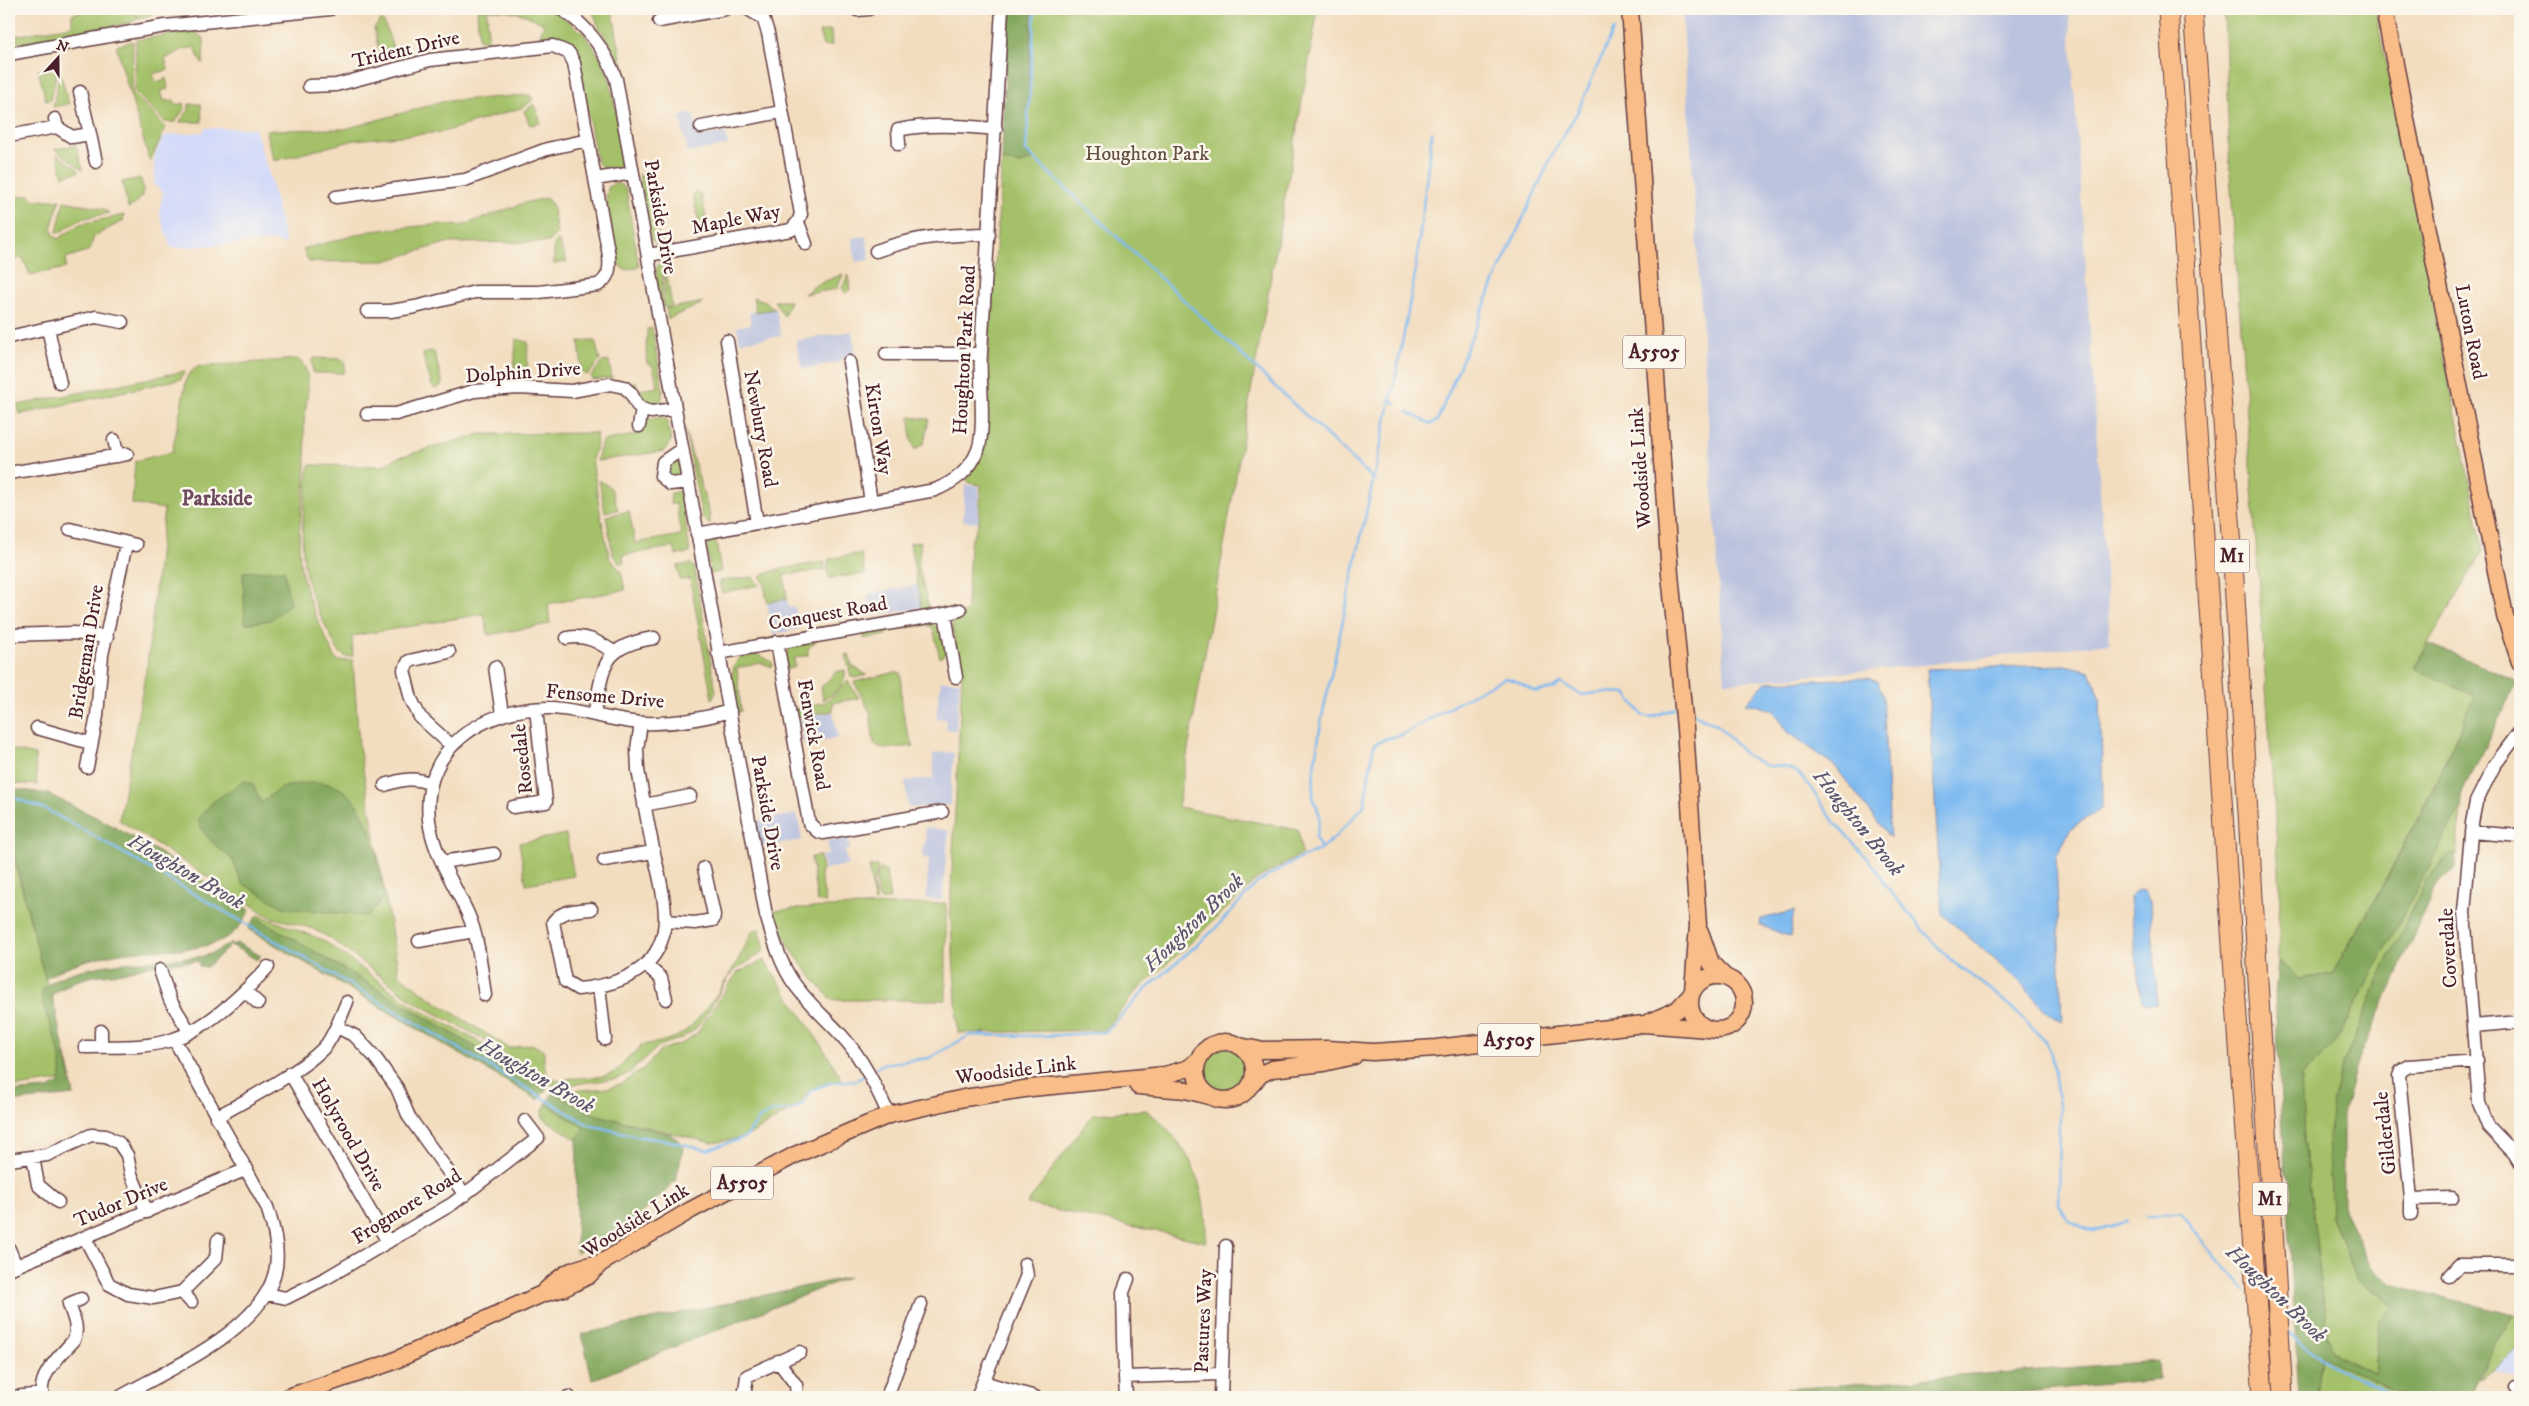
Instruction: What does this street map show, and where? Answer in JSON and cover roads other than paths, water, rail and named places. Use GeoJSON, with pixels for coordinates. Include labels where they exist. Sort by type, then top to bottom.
{"type":"FeatureCollection","features":[{"type":"Feature","properties":{"kind":"highway"},"geometry":{"type":"LineString","coordinates":[[2158,9],[2178,165]]}},
{"type":"Feature","properties":{"kind":"highway","name":"M1"},"geometry":{"type":"LineString","coordinates":[[2168,9],[2262,1389]]}},
{"type":"Feature","properties":{"kind":"highway","name":"M1"},"geometry":{"type":"LineString","coordinates":[[2193,9],[2232,547],[2282,1389]]}},
{"type":"Feature","properties":{"kind":"highway"},"geometry":{"type":"LineString","coordinates":[[2206,9],[2231,431],[2232,547]]}},
{"type":"Feature","properties":{"kind":"main road","name":"Woodside Link"},"geometry":{"type":"LineString","coordinates":[[1630,9],[1670,574],[1685,728],[1698,925],[1692,993],[1677,1010],[1644,1024]]}},
{"type":"Feature","properties":{"kind":"main road","name":"Luton Road"},"geometry":{"type":"LineString","coordinates":[[2384,9],[2505,616],[2520,662]]}},
{"type":"Feature","properties":{"kind":"main road","name":"Woodside Link"},"geometry":{"type":"LineString","coordinates":[[1698,925],[1709,958],[1715,968],[1725,977]]}},
{"type":"Feature","properties":{"kind":"main road","name":"A5505"},"geometry":{"type":"LineString","coordinates":[[1710,977],[1725,977],[1733,980],[1741,989],[1745,1005],[1743,1013],[1733,1026],[1725,1030],[1708,1029],[1702,1026],[1693,1016],[1690,1002],[1692,993],[1698,984],[1710,977]]}},
{"type":"Feature","properties":{"kind":"main road","name":"Woodside Link"},"geometry":{"type":"LineString","coordinates":[[288,1397],[389,1363],[542,1294],[557,1278],[575,1268],[601,1263],[691,1210],[795,1155],[889,1115],[922,1106],[996,1093],[1176,1073],[1189,1068],[1209,1047],[1216,1043],[1225,1042],[1259,1050],[1328,1049],[1373,1052],[1436,1048],[1644,1024],[1708,1029]]}},
{"type":"Feature","properties":{"kind":"main road"},"geometry":{"type":"LineString","coordinates":[[1239,1046],[1250,1057],[1253,1064],[1254,1072],[1249,1087]]}},
{"type":"Feature","properties":{"kind":"main road","name":"Woodside Link"},"geometry":{"type":"LineString","coordinates":[[1097,1082],[1186,1090],[1214,1098],[1230,1100],[1244,1093],[1261,1074],[1272,1069],[1323,1063],[1373,1052]]}},
{"type":"Feature","properties":{"kind":"main road"},"geometry":{"type":"LineString","coordinates":[[1199,1059],[1196,1077],[1200,1086],[1214,1098]]}},
{"type":"Feature","properties":{"kind":"street"},"geometry":{"type":"LineString","coordinates":[[9,51],[165,26],[273,12],[330,9]]}},
{"type":"Feature","properties":{"kind":"street","name":"Parkside Drive"},"geometry":{"type":"LineString","coordinates":[[561,9],[575,17],[599,43],[613,70],[766,915],[781,960],[800,993],[843,1037],[861,1061],[889,1115]]}},
{"type":"Feature","properties":{"kind":"street"},"geometry":{"type":"LineString","coordinates":[[659,21],[726,9]]}},
{"type":"Feature","properties":{"kind":"street","name":"Maple Way"},"geometry":{"type":"LineString","coordinates":[[648,255],[791,230],[798,222],[801,214],[766,25],[759,15],[748,9]]}},
{"type":"Feature","properties":{"kind":"street","name":"Houghton Park Road"},"geometry":{"type":"LineString","coordinates":[[697,534],[935,490],[951,483],[968,468],[978,449],[981,413],[981,354],[1002,9]]}},
{"type":"Feature","properties":{"kind":"street","name":"Trident Drive"},"geometry":{"type":"LineString","coordinates":[[309,86],[336,85],[430,60],[553,46],[569,53],[574,63],[610,267],[608,276],[598,285],[539,292],[475,292],[415,307],[367,312]]}},
{"type":"Feature","properties":{"kind":"street"},"geometry":{"type":"LineString","coordinates":[[80,92],[96,162]]}},
{"type":"Feature","properties":{"kind":"street"},"geometry":{"type":"LineString","coordinates":[[702,127],[781,112]]}},
{"type":"Feature","properties":{"kind":"street"},"geometry":{"type":"LineString","coordinates":[[9,136],[56,123],[72,136],[90,134]]}},
{"type":"Feature","properties":{"kind":"street"},"geometry":{"type":"LineString","coordinates":[[899,144],[898,130],[916,126],[942,124],[996,129]]}},
{"type":"Feature","properties":{"kind":"street"},"geometry":{"type":"LineString","coordinates":[[336,197],[465,180],[547,149],[588,140]]}},
{"type":"Feature","properties":{"kind":"street"},"geometry":{"type":"LineString","coordinates":[[595,179],[633,173]]}},
{"type":"Feature","properties":{"kind":"street","name":"Maple Way"},"geometry":{"type":"LineString","coordinates":[[798,222],[806,244]]}},
{"type":"Feature","properties":{"kind":"street"},"geometry":{"type":"LineString","coordinates":[[876,251],[906,240],[938,235],[989,234]]}},
{"type":"Feature","properties":{"kind":"street"},"geometry":{"type":"LineString","coordinates":[[9,337],[96,317],[122,322]]}},
{"type":"Feature","properties":{"kind":"street"},"geometry":{"type":"LineString","coordinates":[[48,328],[60,384]]}},
{"type":"Feature","properties":{"kind":"street","name":"Newbury Road"},"geometry":{"type":"LineString","coordinates":[[726,341],[757,522]]}},
{"type":"Feature","properties":{"kind":"street","name":"Kirton Way"},"geometry":{"type":"LineString","coordinates":[[886,354],[981,354]]}},
{"type":"Feature","properties":{"kind":"street","name":"Kirton Way"},"geometry":{"type":"LineString","coordinates":[[849,362],[871,502]]}},
{"type":"Feature","properties":{"kind":"street","name":"Dolphin Drive"},"geometry":{"type":"LineString","coordinates":[[368,414],[396,414],[474,391],[519,388],[572,391],[610,384],[624,387],[631,393],[637,405],[642,409]]}},
{"type":"Feature","properties":{"kind":"street"},"geometry":{"type":"LineString","coordinates":[[639,426],[642,409],[651,412],[675,409]]}},
{"type":"Feature","properties":{"kind":"street"},"geometry":{"type":"LineString","coordinates":[[9,473],[122,455],[114,440]]}},
{"type":"Feature","properties":{"kind":"street"},"geometry":{"type":"LineString","coordinates":[[683,452],[676,453],[663,462],[662,476],[670,484],[688,482]]}},
{"type":"Feature","properties":{"kind":"street","name":"Bridgeman Drive"},"geometry":{"type":"LineString","coordinates":[[70,529],[131,544],[107,637],[99,678],[97,716],[90,743],[87,767]]}},
{"type":"Feature","properties":{"kind":"street","name":"Conquest Road"},"geometry":{"type":"LineString","coordinates":[[718,653],[960,610]]}},
{"type":"Feature","properties":{"kind":"street"},"geometry":{"type":"LineString","coordinates":[[945,614],[956,677]]}},
{"type":"Feature","properties":{"kind":"street"},"geometry":{"type":"LineString","coordinates":[[9,635],[74,633],[107,637]]}},
{"type":"Feature","properties":{"kind":"street"},"geometry":{"type":"LineString","coordinates":[[566,638],[579,635],[590,638],[614,652]]}},
{"type":"Feature","properties":{"kind":"street"},"geometry":{"type":"LineString","coordinates":[[594,715],[602,676],[610,656],[631,642],[654,638]]}},
{"type":"Feature","properties":{"kind":"street","name":"Fenwick Road"},"geometry":{"type":"LineString","coordinates":[[777,642],[809,823],[815,837],[942,812]]}},
{"type":"Feature","properties":{"kind":"street"},"geometry":{"type":"LineString","coordinates":[[449,652],[409,661],[404,670],[411,699],[420,716],[452,746]]}},
{"type":"Feature","properties":{"kind":"street"},"geometry":{"type":"LineString","coordinates":[[494,668],[502,714]]}},
{"type":"Feature","properties":{"kind":"street","name":"Fensome Drive"},"geometry":{"type":"LineString","coordinates":[[485,995],[474,931],[442,862],[430,821],[428,802],[431,784],[439,763],[452,746],[481,723],[502,714],[536,709],[556,709],[641,723],[668,723],[730,711]]}},
{"type":"Feature","properties":{"kind":"street","name":"Rosedale"},"geometry":{"type":"LineString","coordinates":[[513,807],[546,802],[536,709]]}},
{"type":"Feature","properties":{"kind":"street"},"geometry":{"type":"LineString","coordinates":[[591,909],[563,914],[555,919],[552,926],[568,985],[578,989],[599,986],[630,976],[646,965],[658,946],[665,921],[644,805],[637,749],[641,723]]}},
{"type":"Feature","properties":{"kind":"street"},"geometry":{"type":"LineString","coordinates":[[36,728],[90,743]]}},
{"type":"Feature","properties":{"kind":"street","name":"Coverdale"},"geometry":{"type":"LineString","coordinates":[[2520,731],[2494,766],[2476,802],[2471,832],[2464,912],[2479,1103],[2488,1126],[2514,1152],[2520,1163]]}},
{"type":"Feature","properties":{"kind":"street"},"geometry":{"type":"LineString","coordinates":[[385,785],[400,779],[418,779],[431,784]]}},
{"type":"Feature","properties":{"kind":"street"},"geometry":{"type":"LineString","coordinates":[[644,805],[690,796]]}},
{"type":"Feature","properties":{"kind":"street"},"geometry":{"type":"LineString","coordinates":[[2471,832],[2520,836]]}},
{"type":"Feature","properties":{"kind":"street"},"geometry":{"type":"LineString","coordinates":[[604,860],[654,852]]}},
{"type":"Feature","properties":{"kind":"street"},"geometry":{"type":"LineString","coordinates":[[442,862],[494,854]]}},
{"type":"Feature","properties":{"kind":"street"},"geometry":{"type":"LineString","coordinates":[[665,921],[694,923],[712,920],[714,915],[704,868]]}},
{"type":"Feature","properties":{"kind":"street"},"geometry":{"type":"LineString","coordinates":[[419,941],[474,931]]}},
{"type":"Feature","properties":{"kind":"street"},"geometry":{"type":"LineString","coordinates":[[646,965],[661,978],[666,999]]}},
{"type":"Feature","properties":{"kind":"street"},"geometry":{"type":"LineString","coordinates":[[85,1047],[151,1044],[174,1039],[189,1031],[246,992],[268,967]]}},
{"type":"Feature","properties":{"kind":"street"},"geometry":{"type":"LineString","coordinates":[[160,970],[170,1000],[189,1031]]}},
{"type":"Feature","properties":{"kind":"street"},"geometry":{"type":"LineString","coordinates":[[599,986],[605,1039]]}},
{"type":"Feature","properties":{"kind":"street"},"geometry":{"type":"LineString","coordinates":[[246,992],[258,1003]]}},
{"type":"Feature","properties":{"kind":"street"},"geometry":{"type":"LineString","coordinates":[[216,1117],[290,1073],[319,1053],[337,1027],[347,1002]]}},
{"type":"Feature","properties":{"kind":"street"},"geometry":{"type":"LineString","coordinates":[[2473,1026],[2520,1022]]}},
{"type":"Feature","properties":{"kind":"street"},"geometry":{"type":"LineString","coordinates":[[337,1027],[355,1036],[374,1056],[397,1088],[409,1118],[465,1195]]}},
{"type":"Feature","properties":{"kind":"street"},"geometry":{"type":"LineString","coordinates":[[101,1031],[101,1046]]}},
{"type":"Feature","properties":{"kind":"street"},"geometry":{"type":"LineString","coordinates":[[120,1397],[224,1336],[255,1312],[267,1294],[276,1267],[274,1230],[267,1207],[174,1039]]}},
{"type":"Feature","properties":{"kind":"street","name":"Gilderdale"},"geometry":{"type":"LineString","coordinates":[[2452,1198],[2412,1200],[2400,1081],[2401,1071],[2409,1066],[2477,1061]]}},
{"type":"Feature","properties":{"kind":"street","name":"Holyrood Drive"},"geometry":{"type":"LineString","coordinates":[[290,1073],[388,1242]]}},
{"type":"Feature","properties":{"kind":"street","name":"Frogmore Road"},"geometry":{"type":"LineString","coordinates":[[267,1294],[286,1298],[388,1242],[465,1195],[538,1138],[525,1121]]}},
{"type":"Feature","properties":{"kind":"street"},"geometry":{"type":"LineString","coordinates":[[9,1160],[47,1156],[79,1138],[91,1135],[106,1136],[119,1143],[127,1155],[131,1174],[147,1212]]}},
{"type":"Feature","properties":{"kind":"street"},"geometry":{"type":"LineString","coordinates":[[32,1157],[38,1185],[58,1202]]}},
{"type":"Feature","properties":{"kind":"street","name":"Tudor Drive"},"geometry":{"type":"LineString","coordinates":[[13,1268],[247,1170]]}},
{"type":"Feature","properties":{"kind":"street"},"geometry":{"type":"LineString","coordinates":[[2411,1214],[2412,1200]]}},
{"type":"Feature","properties":{"kind":"street"},"geometry":{"type":"LineString","coordinates":[[85,1238],[109,1284],[128,1294],[154,1298],[182,1292],[216,1258],[218,1240]]}},
{"type":"Feature","properties":{"kind":"street","name":"Pastures Way"},"geometry":{"type":"LineString","coordinates":[[1221,1397],[1220,1374],[1226,1246]]}},
{"type":"Feature","properties":{"kind":"street"},"geometry":{"type":"LineString","coordinates":[[9,1248],[13,1268]]}},
{"type":"Feature","properties":{"kind":"street"},"geometry":{"type":"LineString","coordinates":[[977,1397],[1027,1275],[1026,1264]]}},
{"type":"Feature","properties":{"kind":"street"},"geometry":{"type":"LineString","coordinates":[[2449,1276],[2459,1265],[2520,1265]]}},
{"type":"Feature","properties":{"kind":"street"},"geometry":{"type":"LineString","coordinates":[[1126,1397],[1123,1292],[1128,1279]]}},
{"type":"Feature","properties":{"kind":"street"},"geometry":{"type":"LineString","coordinates":[[182,1292],[191,1302]]}},
{"type":"Feature","properties":{"kind":"street"},"geometry":{"type":"LineString","coordinates":[[14,1397],[43,1395],[48,1371],[76,1335],[77,1328],[68,1304],[81,1298]]}},
{"type":"Feature","properties":{"kind":"street"},"geometry":{"type":"LineString","coordinates":[[887,1397],[921,1304]]}},
{"type":"Feature","properties":{"kind":"street"},"geometry":{"type":"LineString","coordinates":[[744,1397],[747,1376],[800,1352]]}},
{"type":"Feature","properties":{"kind":"street"},"geometry":{"type":"LineString","coordinates":[[778,1361],[796,1385],[797,1397]]}},
{"type":"Feature","properties":{"kind":"street"},"geometry":{"type":"LineString","coordinates":[[1125,1377],[1220,1374]]}},
{"type":"Feature","properties":{"kind":"street"},"geometry":{"type":"LineString","coordinates":[[984,1382],[1035,1397]]}},
{"type":"Feature","properties":{"kind":"water"},"geometry":{"type":"Polygon","coordinates":[[[2065,665],[2090,671],[2100,697],[2103,793],[2102,806],[2098,811],[2071,828],[2056,858],[2062,1022],[2046,1011],[2016,978],[1942,914],[1927,669],[2065,665]]]}},
{"type":"Feature","properties":{"kind":"water"},"geometry":{"type":"Polygon","coordinates":[[[1867,678],[1878,682],[1883,696],[1890,838],[1835,766],[1788,732],[1773,710],[1746,703],[1766,682],[1867,678]]]}},
{"type":"Feature","properties":{"kind":"water"},"geometry":{"type":"Polygon","coordinates":[[[2138,890],[2144,891],[2150,901],[2157,996],[2157,1003],[2151,1005],[2142,1002],[2140,993],[2130,898],[2138,890]]]}},
{"type":"Feature","properties":{"kind":"water"},"geometry":{"type":"Polygon","coordinates":[[[1794,911],[1790,937],[1760,925],[1761,919],[1794,911]]]}},
{"type":"Feature","properties":{"kind":"waterway"},"geometry":{"type":"LineString","coordinates":[[1035,9],[1026,151],[1372,478]]}},
{"type":"Feature","properties":{"kind":"waterway"},"geometry":{"type":"LineString","coordinates":[[1407,412],[1431,424],[1437,421],[1497,275],[1554,151],[1577,113],[1613,30]]}},
{"type":"Feature","properties":{"kind":"waterway"},"geometry":{"type":"LineString","coordinates":[[1321,849],[1316,838],[1320,816],[1313,797],[1314,767],[1322,717],[1397,370],[1415,274],[1432,132]]}},
{"type":"Feature","properties":{"kind":"waterway"},"geometry":{"type":"LineString","coordinates":[[1389,399],[1396,404]]}},
{"type":"Feature","properties":{"kind":"waterway","name":"Houghton Brook"},"geometry":{"type":"LineString","coordinates":[[871,1071],[883,1064],[929,1058],[970,1035],[1045,1036],[1106,1032],[1144,991],[1214,930],[1258,882],[1294,861],[1321,849],[1364,806],[1375,744],[1388,738],[1402,735],[1505,678],[1516,681],[1536,692],[1554,688],[1561,683],[1582,695],[1605,692],[1626,693],[1642,715],[1651,717],[1676,708]]}},
{"type":"Feature","properties":{"kind":"waterway","name":"Houghton Brook"},"geometry":{"type":"LineString","coordinates":[[1691,713],[1717,725],[1747,756],[1767,766],[1785,767],[1796,771],[1805,780],[1835,823],[1875,867],[1886,886],[1933,942],[1952,961],[2004,1000],[2045,1041],[2051,1053],[2060,1111],[2059,1205],[2069,1221],[2092,1231],[2127,1222]]}},
{"type":"Feature","properties":{"kind":"waterway","name":"Houghton Brook"},"geometry":{"type":"LineString","coordinates":[[9,796],[45,809],[80,828],[589,1125],[707,1150],[746,1137],[759,1119],[772,1112],[792,1110],[802,1105],[812,1090],[829,1083],[857,1080],[865,1075]]}},
{"type":"Feature","properties":{"kind":"waterway","name":"Houghton Brook"},"geometry":{"type":"LineString","coordinates":[[2146,1217],[2181,1212],[2219,1262],[2247,1291]]}},
{"type":"Feature","properties":{"kind":"waterway","name":"Houghton Brook"},"geometry":{"type":"LineString","coordinates":[[2286,1330],[2325,1360],[2397,1397]]}},
{"type":"Feature","properties":{"kind":"district","name":"Parkside"},"geometry":{"type":"Point","coordinates":[217,499]}},
{"type":"Feature","properties":{"kind":"park label","name":"Houghton Park"},"geometry":{"type":"Point","coordinates":[1147,154]}}]}
